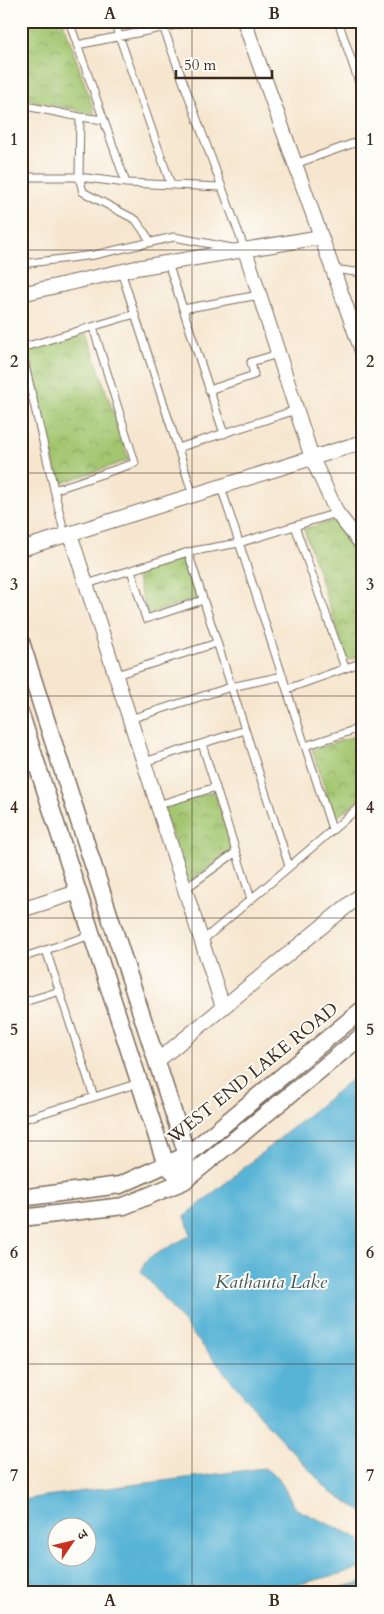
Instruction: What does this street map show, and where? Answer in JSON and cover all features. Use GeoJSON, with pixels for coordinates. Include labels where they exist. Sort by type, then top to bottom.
{"type":"FeatureCollection","features":[{"type":"Feature","properties":{"kind":"street"},"geometry":{"type":"LineString","coordinates":[[244,21],[363,354]]}},
{"type":"Feature","properties":{"kind":"street"},"geometry":{"type":"LineString","coordinates":[[21,294],[121,271],[322,237]]}},
{"type":"Feature","properties":{"kind":"street"},"geometry":{"type":"LineString","coordinates":[[244,250],[312,458],[337,513],[363,546]]}},
{"type":"Feature","properties":{"kind":"street"},"geometry":{"type":"LineString","coordinates":[[21,549],[363,442]]}},
{"type":"Feature","properties":{"kind":"street"},"geometry":{"type":"LineString","coordinates":[[68,535],[87,584],[224,1007]]}},
{"type":"Feature","properties":{"kind":"street"},"geometry":{"type":"LineString","coordinates":[[21,642],[187,1155],[184,1181]]}},
{"type":"Feature","properties":{"kind":"street"},"geometry":{"type":"LineString","coordinates":[[21,715],[166,1166],[184,1181]]}},
{"type":"Feature","properties":{"kind":"street"},"geometry":{"type":"LineString","coordinates":[[21,910],[78,892]]}},
{"type":"Feature","properties":{"kind":"street"},"geometry":{"type":"LineString","coordinates":[[156,1062],[363,893]]}},
{"type":"Feature","properties":{"kind":"street","name":"WEST END LAKE ROAD"},"geometry":{"type":"LineString","coordinates":[[21,1198],[120,1185],[187,1155],[363,1009]]}},
{"type":"Feature","properties":{"kind":"street"},"geometry":{"type":"LineString","coordinates":[[21,1218],[124,1206],[184,1181],[363,1035]]}},
{"type":"Feature","properties":{"kind":"lane"},"geometry":{"type":"LineString","coordinates":[[69,21],[126,183]]}},
{"type":"Feature","properties":{"kind":"lane"},"geometry":{"type":"LineString","coordinates":[[114,21],[171,185]]}},
{"type":"Feature","properties":{"kind":"lane"},"geometry":{"type":"LineString","coordinates":[[78,45],[162,24],[196,21]]}},
{"type":"Feature","properties":{"kind":"lane"},"geometry":{"type":"LineString","coordinates":[[338,21],[363,94]]}},
{"type":"Feature","properties":{"kind":"lane"},"geometry":{"type":"LineString","coordinates":[[162,24],[244,250]]}},
{"type":"Feature","properties":{"kind":"lane"},"geometry":{"type":"LineString","coordinates":[[21,105],[80,118],[104,120]]}},
{"type":"Feature","properties":{"kind":"lane"},"geometry":{"type":"LineString","coordinates":[[80,118],[79,176],[83,192],[136,220],[151,242]]}},
{"type":"Feature","properties":{"kind":"lane"},"geometry":{"type":"LineString","coordinates":[[295,164],[363,140]]}},
{"type":"Feature","properties":{"kind":"lane"},"geometry":{"type":"LineString","coordinates":[[21,177],[79,176],[126,183],[222,187]]}},
{"type":"Feature","properties":{"kind":"lane"},"geometry":{"type":"LineString","coordinates":[[21,264],[94,255],[174,236],[244,250]]}},
{"type":"Feature","properties":{"kind":"lane"},"geometry":{"type":"LineString","coordinates":[[168,263],[224,434]]}},
{"type":"Feature","properties":{"kind":"lane"},"geometry":{"type":"LineString","coordinates":[[333,269],[363,273]]}},
{"type":"Feature","properties":{"kind":"lane"},"geometry":{"type":"LineString","coordinates":[[121,271],[193,496]]}},
{"type":"Feature","properties":{"kind":"lane"},"geometry":{"type":"LineString","coordinates":[[183,309],[259,295]]}},
{"type":"Feature","properties":{"kind":"lane"},"geometry":{"type":"LineString","coordinates":[[68,535],[54,490],[21,348],[135,314]]}},
{"type":"Feature","properties":{"kind":"lane"},"geometry":{"type":"LineString","coordinates":[[54,490],[135,463],[92,327]]}},
{"type":"Feature","properties":{"kind":"lane"},"geometry":{"type":"LineString","coordinates":[[209,390],[254,375],[251,362],[278,354]]}},
{"type":"Feature","properties":{"kind":"lane"},"geometry":{"type":"LineString","coordinates":[[178,448],[296,410]]}},
{"type":"Feature","properties":{"kind":"lane"},"geometry":{"type":"LineString","coordinates":[[221,487],[332,828]]}},
{"type":"Feature","properties":{"kind":"lane"},"geometry":{"type":"LineString","coordinates":[[87,584],[188,552],[239,543],[337,513]]}},
{"type":"Feature","properties":{"kind":"lane"},"geometry":{"type":"LineString","coordinates":[[295,526],[345,668]]}},
{"type":"Feature","properties":{"kind":"lane"},"geometry":{"type":"LineString","coordinates":[[188,552],[289,866]]}},
{"type":"Feature","properties":{"kind":"lane"},"geometry":{"type":"LineString","coordinates":[[130,570],[146,619],[204,600]]}},
{"type":"Feature","properties":{"kind":"lane"},"geometry":{"type":"LineString","coordinates":[[116,675],[217,643]]}},
{"type":"Feature","properties":{"kind":"lane"},"geometry":{"type":"LineString","coordinates":[[287,689],[363,662]]}},
{"type":"Feature","properties":{"kind":"lane"},"geometry":{"type":"LineString","coordinates":[[130,719],[231,687],[283,676]]}},
{"type":"Feature","properties":{"kind":"lane"},"geometry":{"type":"LineString","coordinates":[[305,746],[363,727]]}},
{"type":"Feature","properties":{"kind":"lane"},"geometry":{"type":"LineString","coordinates":[[144,762],[245,730]]}},
{"type":"Feature","properties":{"kind":"lane"},"geometry":{"type":"LineString","coordinates":[[202,744],[251,899]]}},
{"type":"Feature","properties":{"kind":"lane"},"geometry":{"type":"LineString","coordinates":[[158,805],[216,787]]}},
{"type":"Feature","properties":{"kind":"lane"},"geometry":{"type":"LineString","coordinates":[[202,941],[332,828],[363,804]]}},
{"type":"Feature","properties":{"kind":"lane"},"geometry":{"type":"LineString","coordinates":[[185,889],[236,852]]}},
{"type":"Feature","properties":{"kind":"lane"},"geometry":{"type":"LineString","coordinates":[[21,958],[92,935]]}},
{"type":"Feature","properties":{"kind":"lane"},"geometry":{"type":"LineString","coordinates":[[46,950],[94,1097]]}},
{"type":"Feature","properties":{"kind":"lane"},"geometry":{"type":"LineString","coordinates":[[21,1004],[60,992]]}},
{"type":"Feature","properties":{"kind":"lane"},"geometry":{"type":"LineString","coordinates":[[21,1120],[139,1083]]}},
{"type":"Feature","properties":{"kind":"green space"},"geometry":{"type":"Polygon","coordinates":[[[21,21],[63,21],[95,114],[21,98],[21,21]]]}},
{"type":"Feature","properties":{"kind":"green space"},"geometry":{"type":"Polygon","coordinates":[[[87,334],[129,460],[59,484],[29,351],[87,334]]]}},
{"type":"Feature","properties":{"kind":"green space"},"geometry":{"type":"Polygon","coordinates":[[[335,520],[363,555],[363,655],[347,660],[304,529],[335,520]]]}},
{"type":"Feature","properties":{"kind":"green space"},"geometry":{"type":"Polygon","coordinates":[[[185,557],[197,599],[147,614],[135,572],[185,557]]]}},
{"type":"Feature","properties":{"kind":"green space"},"geometry":{"type":"Polygon","coordinates":[[[363,733],[363,796],[335,819],[312,750],[363,733]]]}},
{"type":"Feature","properties":{"kind":"green space"},"geometry":{"type":"Polygon","coordinates":[[[214,791],[233,849],[188,883],[163,808],[214,791]]]}},
{"type":"Feature","properties":{"kind":"water","name":"Kathauta Lake"},"geometry":{"type":"Polygon","coordinates":[[[363,1070],[363,1512],[330,1492],[267,1424],[141,1271],[147,1259],[191,1235],[185,1216],[363,1070]]]}},
{"type":"Feature","properties":{"kind":"water"},"geometry":{"type":"Polygon","coordinates":[[[264,1468],[278,1477],[296,1509],[358,1538],[363,1544],[363,1568],[264,1593],[21,1593],[21,1501],[38,1497],[264,1468]]]}},
{"type":"Feature","properties":{"kind":"water"},"geometry":{"type":"Polygon","coordinates":[[[363,1582],[363,1593],[317,1593],[363,1582]]]}}]}
